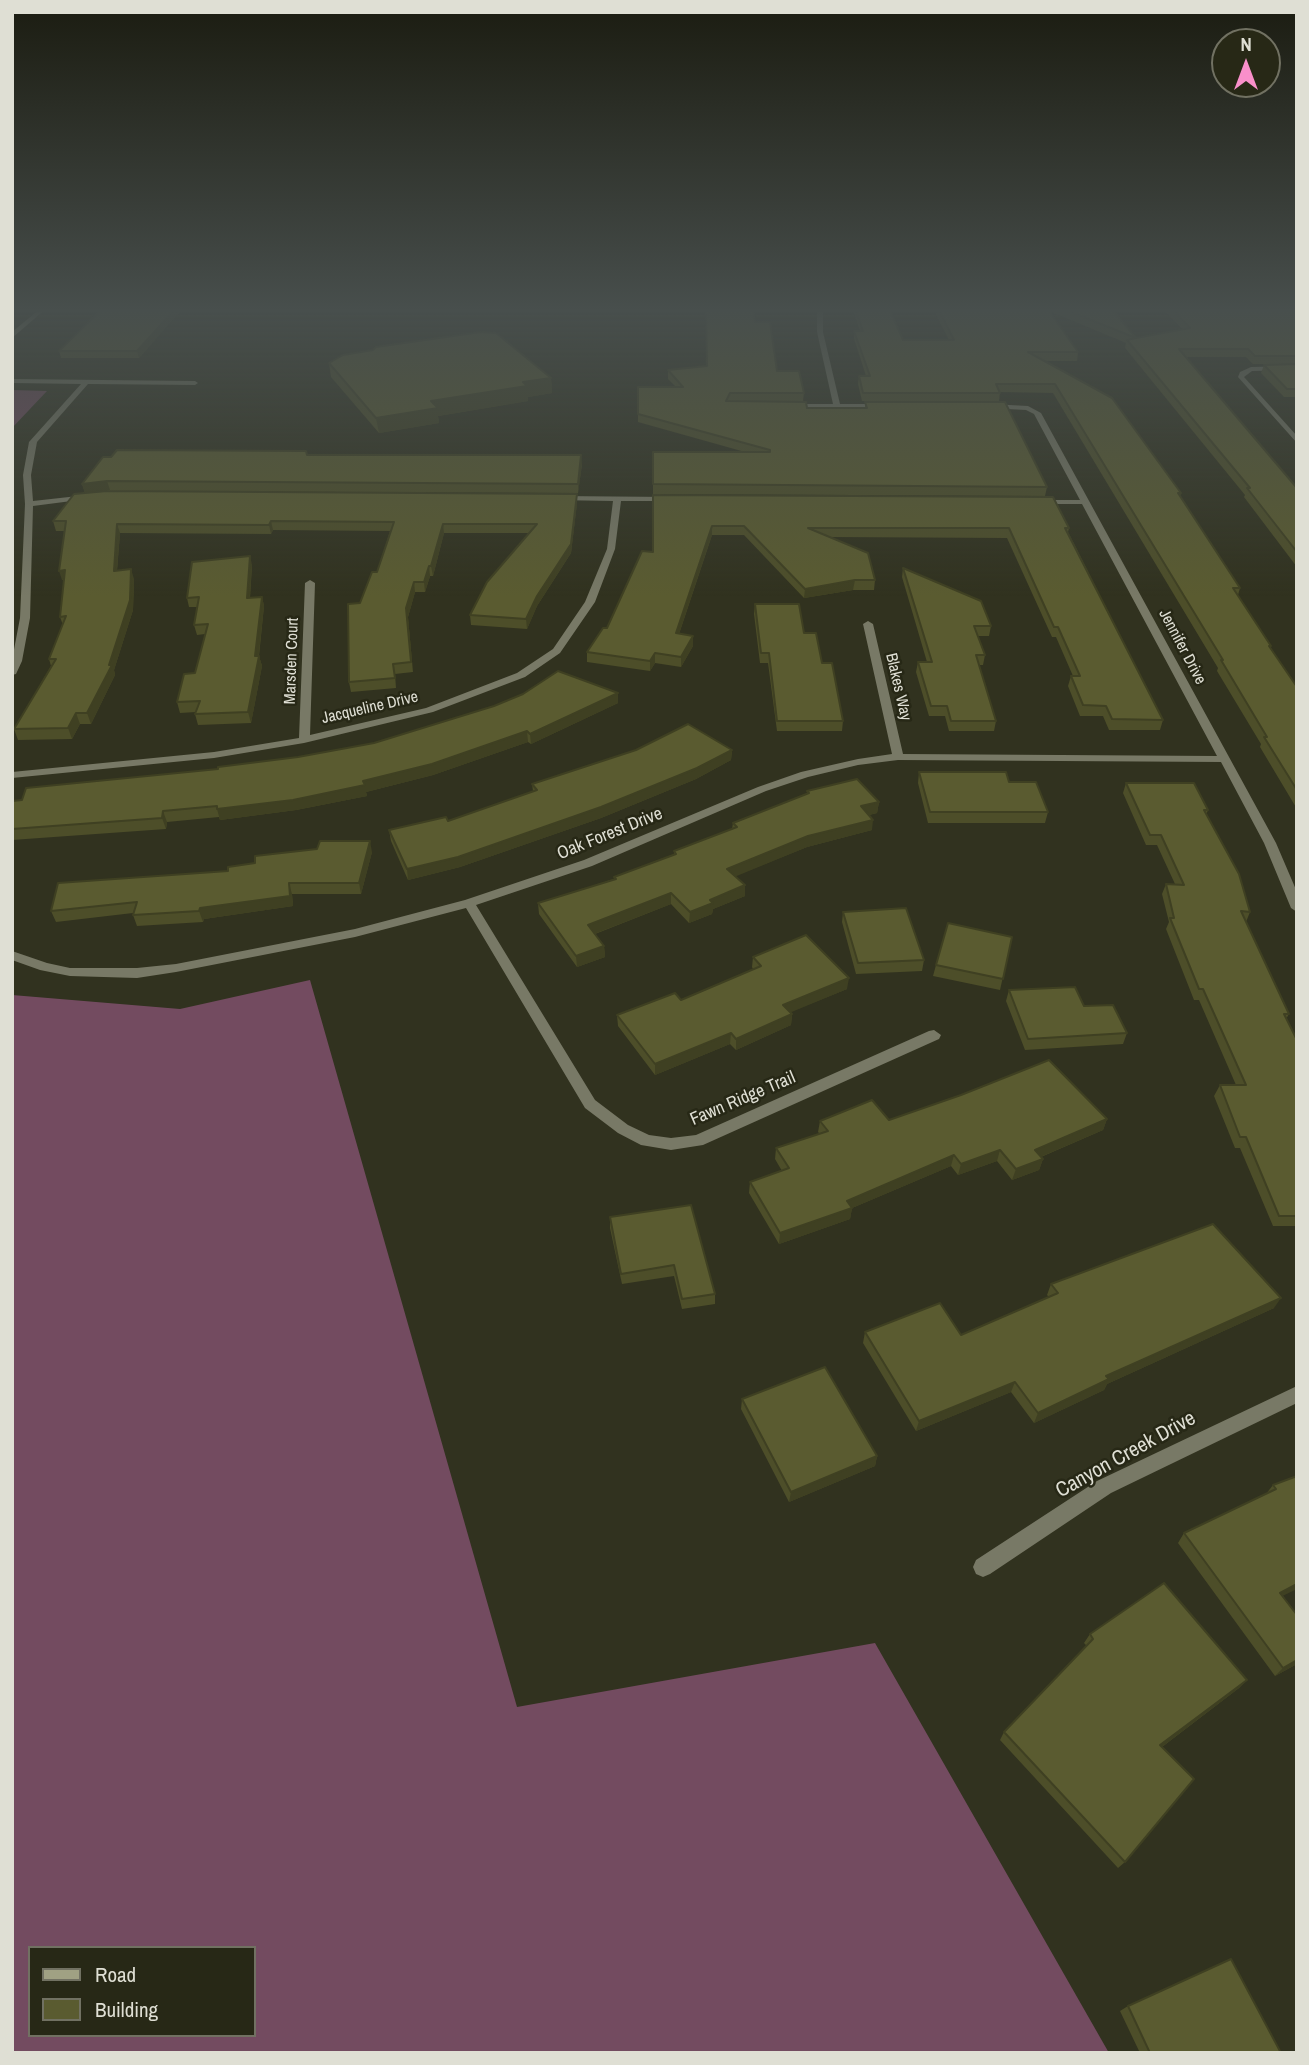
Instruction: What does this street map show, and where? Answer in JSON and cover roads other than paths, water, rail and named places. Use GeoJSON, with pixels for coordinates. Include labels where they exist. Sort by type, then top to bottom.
{"type":"FeatureCollection","features":[{"type":"Feature","properties":{"kind":"street"},"geometry":{"type":"LineString","coordinates":[[12,672],[17,661],[25,618],[29,504],[27,475],[33,442],[66,404]]}},
{"type":"Feature","properties":{"kind":"street"},"geometry":{"type":"LineString","coordinates":[[1265,404],[1297,441]]}},
{"type":"Feature","properties":{"kind":"street"},"geometry":{"type":"LineString","coordinates":[[783,406],[892,406]]}},
{"type":"Feature","properties":{"kind":"street","name":"Jennifer Drive"},"geometry":{"type":"LineString","coordinates":[[988,406],[1028,408],[1037,413],[1270,843],[1297,908]]}},
{"type":"Feature","properties":{"kind":"street"},"geometry":{"type":"LineString","coordinates":[[29,504],[98,496]]}},
{"type":"Feature","properties":{"kind":"street"},"geometry":{"type":"LineString","coordinates":[[548,498],[686,499]]}},
{"type":"Feature","properties":{"kind":"street","name":"Jacqueline Drive"},"geometry":{"type":"LineString","coordinates":[[12,775],[214,755],[304,740],[429,710],[521,675],[558,651],[590,603],[611,550],[617,499]]}},
{"type":"Feature","properties":{"kind":"street"},"geometry":{"type":"LineString","coordinates":[[1031,502],[1086,502]]}},
{"type":"Feature","properties":{"kind":"street","name":"Marsden Court"},"geometry":{"type":"LineString","coordinates":[[304,740],[310,583]]}},
{"type":"Feature","properties":{"kind":"street","name":"Blakes Way"},"geometry":{"type":"LineString","coordinates":[[868,624],[898,757]]}},
{"type":"Feature","properties":{"kind":"street","name":"Oak Forest Drive"},"geometry":{"type":"LineString","coordinates":[[12,955],[45,967],[70,972],[137,972],[176,968],[329,939],[469,903],[588,863],[805,774],[858,762],[898,757],[1224,759]]}},
{"type":"Feature","properties":{"kind":"street","name":"Fawn Ridge Trail"},"geometry":{"type":"LineString","coordinates":[[469,903],[590,1104],[623,1129],[646,1141],[671,1144],[698,1141],[934,1035]]}},
{"type":"Feature","properties":{"kind":"street","name":"Canyon Creek Drive"},"geometry":{"type":"LineString","coordinates":[[983,1567],[1104,1488],[1297,1394]]}}]}
